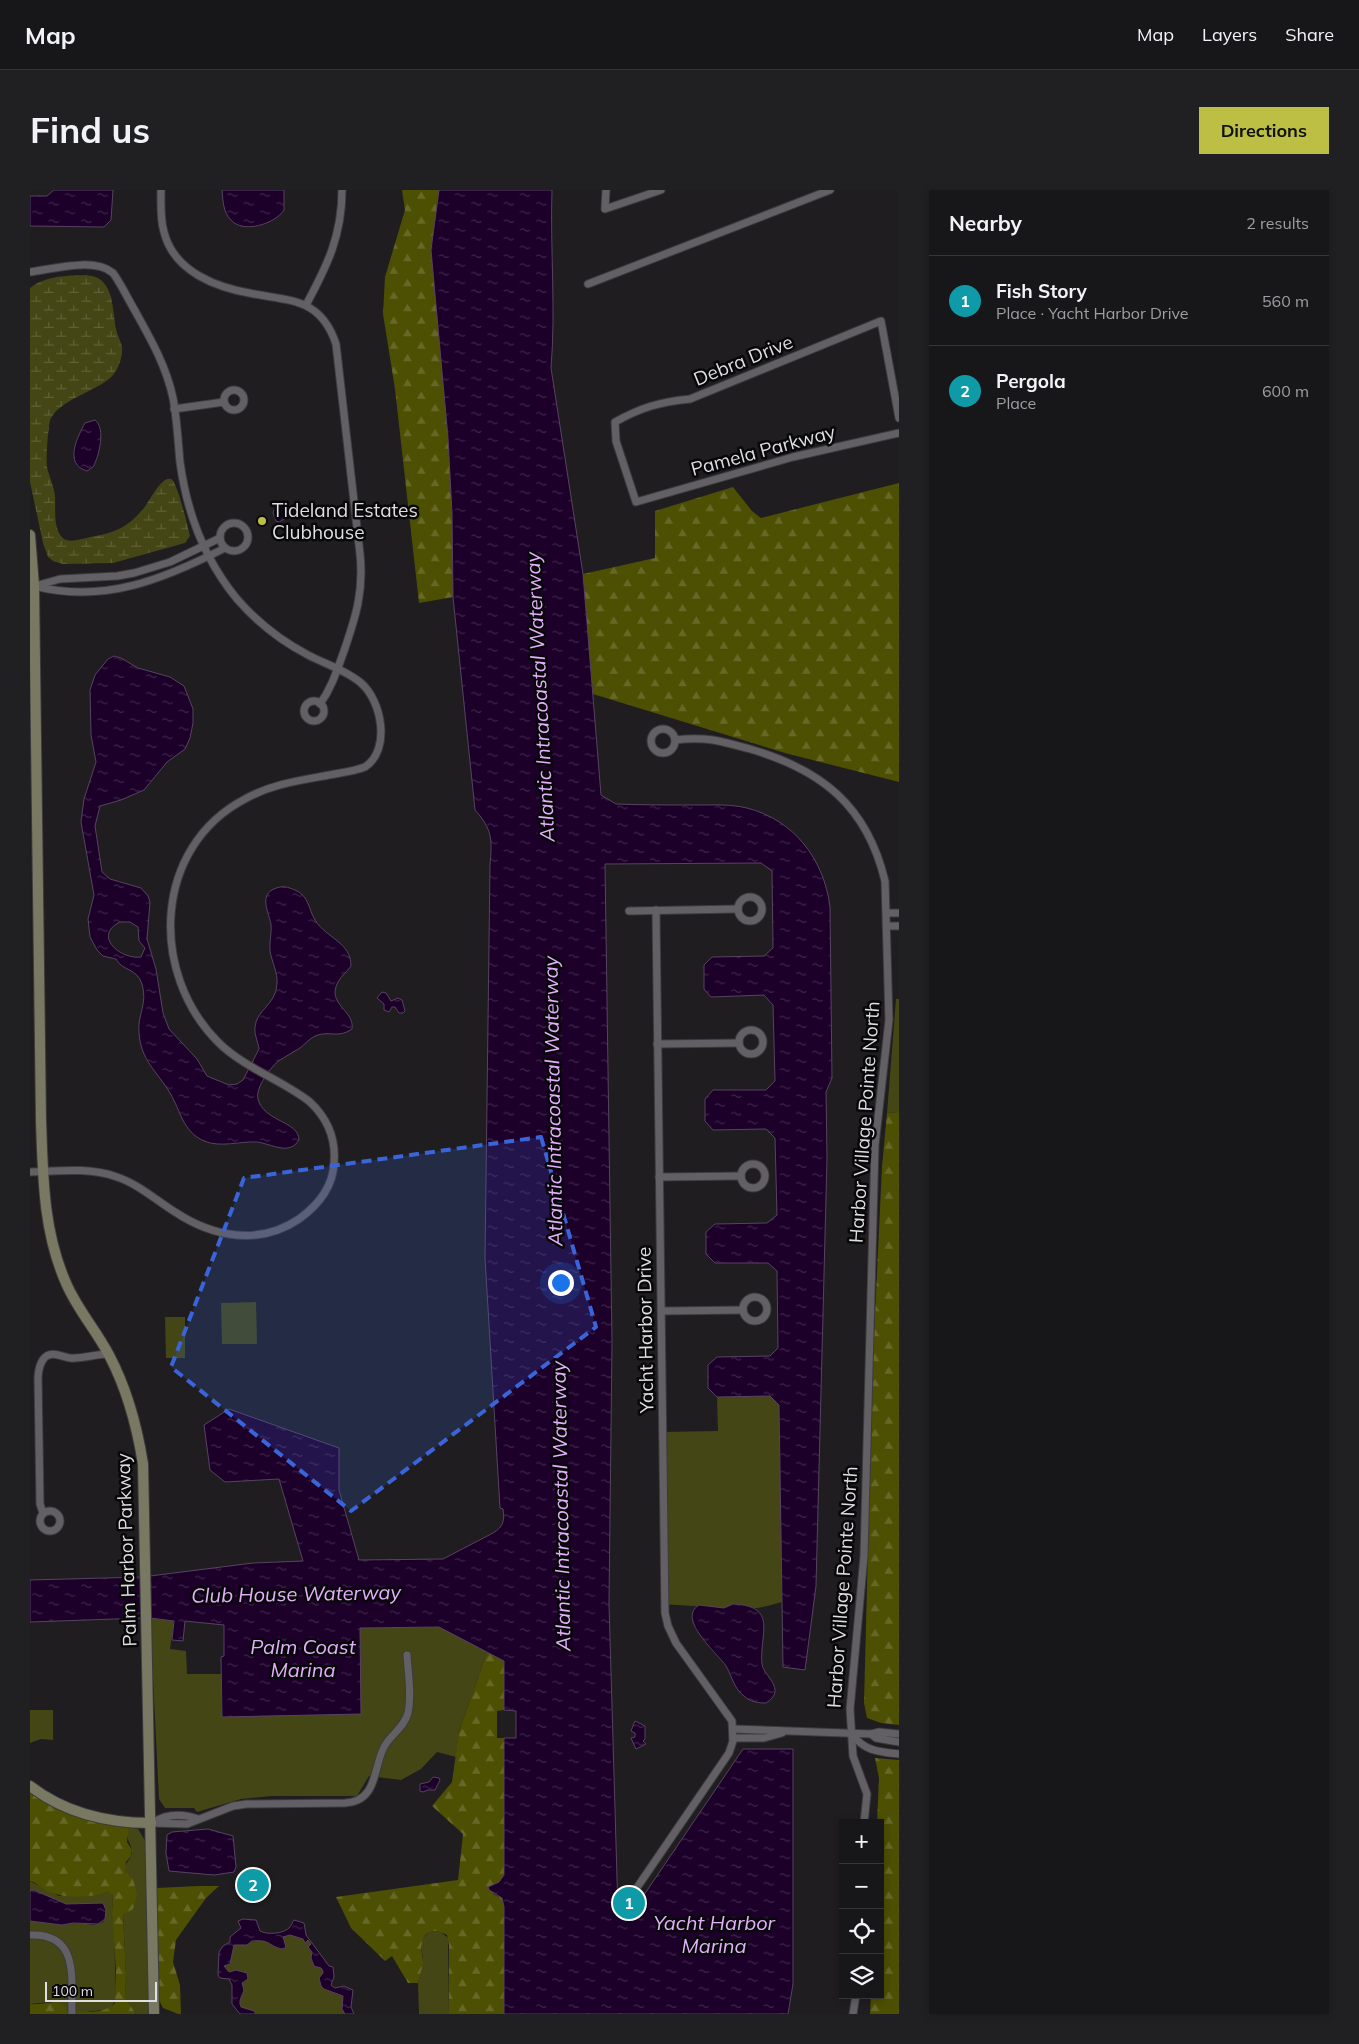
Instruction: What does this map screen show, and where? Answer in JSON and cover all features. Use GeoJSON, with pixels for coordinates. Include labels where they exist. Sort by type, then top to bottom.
{"type":"FeatureCollection","features":[{"type":"Feature","properties":{"kind":"street"},"geometry":{"type":"LineString","coordinates":[[161,190],[162,222],[166,238],[172,251],[185,266],[198,275],[230,288],[289,299],[306,305],[325,323],[336,344],[362,583],[359,604],[338,668],[331,686],[320,704]]}},
{"type":"Feature","properties":{"kind":"street"},"geometry":{"type":"LineString","coordinates":[[306,305],[330,259],[336,242],[341,221],[342,190]]}},
{"type":"Feature","properties":{"kind":"street"},"geometry":{"type":"LineString","coordinates":[[606,190],[605,209],[660,190]]}},
{"type":"Feature","properties":{"kind":"street"},"geometry":{"type":"LineString","coordinates":[[588,284],[830,190]]}},
{"type":"Feature","properties":{"kind":"street"},"geometry":{"type":"LineString","coordinates":[[30,272],[90,265],[104,267],[113,273],[158,352],[168,381],[187,499],[202,546],[208,557],[237,599],[264,626],[294,648],[338,668],[363,684],[370,693],[377,708],[380,737],[373,760],[365,767],[274,786],[236,803],[212,824],[194,847],[182,869],[170,920],[173,962],[182,989],[196,1015],[207,1030],[238,1058],[307,1100],[320,1113],[332,1137],[334,1157],[332,1176],[321,1198],[305,1215],[281,1229],[246,1236],[219,1233],[194,1223],[134,1185],[116,1176],[86,1171],[30,1172]]}},
{"type":"Feature","properties":{"kind":"street","name":"Debra Drive"},"geometry":{"type":"LineString","coordinates":[[636,502],[616,442],[615,422],[639,409],[671,401],[690,399],[881,321],[899,418]]}},
{"type":"Feature","properties":{"kind":"street"},"geometry":{"type":"LineString","coordinates":[[174,409],[224,402]]}},
{"type":"Feature","properties":{"kind":"street","name":"Pamela Parkway"},"geometry":{"type":"LineString","coordinates":[[636,502],[793,458],[899,433]]}},
{"type":"Feature","properties":{"kind":"street"},"geometry":{"type":"LineString","coordinates":[[232,523],[241,524],[247,531],[248,540],[243,548],[234,551],[226,548],[220,538],[222,529],[232,523]]}},
{"type":"Feature","properties":{"kind":"street","name":"Palm Harbor Parkway"},"geometry":{"type":"LineString","coordinates":[[30,535],[42,1171],[48,1223],[60,1269],[70,1293],[109,1354],[129,1400],[141,1453],[146,1567],[154,2014]]}},
{"type":"Feature","properties":{"kind":"street"},"geometry":{"type":"LineString","coordinates":[[32,586],[60,579],[134,574],[170,562],[220,538]]}},
{"type":"Feature","properties":{"kind":"street"},"geometry":{"type":"LineString","coordinates":[[32,586],[58,592],[119,589],[152,581],[226,548]]}},
{"type":"Feature","properties":{"kind":"street"},"geometry":{"type":"LineString","coordinates":[[85,578],[85,591]]}},
{"type":"Feature","properties":{"kind":"street","name":"Harbor Village Pointe North"},"geometry":{"type":"LineString","coordinates":[[675,740],[707,738],[759,752],[798,766],[824,783],[856,816],[872,842],[884,876],[887,913],[889,1020],[875,1145],[864,1556],[850,1700],[850,1732],[854,1761],[867,1794],[864,1819]]}},
{"type":"Feature","properties":{"kind":"street"},"geometry":{"type":"LineString","coordinates":[[629,910],[738,910]]}},
{"type":"Feature","properties":{"kind":"street","name":"Yacht Harbor Drive"},"geometry":{"type":"LineString","coordinates":[[656,910],[666,1617],[674,1639],[730,1718],[734,1738]]}},
{"type":"Feature","properties":{"kind":"street"},"geometry":{"type":"LineString","coordinates":[[887,913],[899,913]]}},
{"type":"Feature","properties":{"kind":"street"},"geometry":{"type":"LineString","coordinates":[[887,926],[899,926]]}},
{"type":"Feature","properties":{"kind":"street"},"geometry":{"type":"LineString","coordinates":[[657,1044],[739,1043]]}},
{"type":"Feature","properties":{"kind":"street"},"geometry":{"type":"LineString","coordinates":[[659,1177],[741,1176]]}},
{"type":"Feature","properties":{"kind":"street"},"geometry":{"type":"LineString","coordinates":[[662,1311],[743,1310]]}},
{"type":"Feature","properties":{"kind":"street"},"geometry":{"type":"LineString","coordinates":[[44,1513],[40,1504],[38,1377],[40,1364],[46,1356],[53,1354],[72,1359],[94,1354],[109,1354]]}},
{"type":"Feature","properties":{"kind":"street"},"geometry":{"type":"LineString","coordinates":[[30,1786],[52,1800],[87,1815],[119,1822],[187,1824],[233,1806],[246,1804],[345,1803],[357,1800],[373,1784],[384,1747],[406,1718],[409,1705],[407,1655]]}},
{"type":"Feature","properties":{"kind":"street"},"geometry":{"type":"LineString","coordinates":[[733,1729],[899,1734]]}},
{"type":"Feature","properties":{"kind":"street"},"geometry":{"type":"LineString","coordinates":[[634,1892],[728,1753],[734,1738],[764,1738],[785,1732]]}},
{"type":"Feature","properties":{"kind":"street"},"geometry":{"type":"LineString","coordinates":[[850,1732],[859,1744],[863,1746],[886,1753],[899,1754]]}},
{"type":"Feature","properties":{"kind":"street"},"geometry":{"type":"LineString","coordinates":[[871,1734],[876,1738],[899,1742]]}},
{"type":"Feature","properties":{"kind":"street"},"geometry":{"type":"LineString","coordinates":[[886,1753],[887,1741]]}},
{"type":"Feature","properties":{"kind":"street"},"geometry":{"type":"LineString","coordinates":[[30,1935],[52,1938],[67,1950],[71,1966],[72,2014]]}},
{"type":"Feature","properties":{"kind":"street"},"geometry":{"type":"LineString","coordinates":[[853,2014],[855,1999]]}},
{"type":"Feature","properties":{"kind":"highlighted area"},"geometry":{"type":"Polygon","coordinates":[[[541,1137],[596,1327],[351,1511],[171,1367],[244,1178],[541,1137]]]}},
{"type":"Feature","properties":{"kind":"green space"},"geometry":{"type":"Polygon","coordinates":[[[402,190],[439,190],[431,250],[448,438],[452,513],[453,597],[419,603],[395,389],[383,314],[385,277],[405,210],[402,190]]]}},
{"type":"Feature","properties":{"kind":"green space"},"geometry":{"type":"Polygon","coordinates":[[[86,275],[101,280],[107,287],[122,347],[122,354],[113,375],[100,385],[64,405],[51,418],[48,434],[47,463],[54,492],[55,518],[58,530],[64,539],[73,541],[114,531],[126,525],[138,515],[163,481],[171,479],[179,496],[190,536],[185,543],[113,563],[63,564],[53,561],[48,557],[43,543],[30,482],[30,288],[50,278],[86,275]]]}},
{"type":"Feature","properties":{"kind":"green space"},"geometry":{"type":"Polygon","coordinates":[[[899,483],[899,782],[785,753],[593,694],[583,574],[655,558],[655,511],[733,487],[752,511],[761,518],[899,483]]]}},
{"type":"Feature","properties":{"kind":"green space"},"geometry":{"type":"Polygon","coordinates":[[[896,999],[899,999],[899,1112],[887,1113],[896,999]]]}},
{"type":"Feature","properties":{"kind":"green space"},"geometry":{"type":"Polygon","coordinates":[[[899,1112],[899,1725],[881,1723],[867,1718],[864,1703],[873,1357],[882,1167],[887,1113],[899,1112]]]}},
{"type":"Feature","properties":{"kind":"green space"},"geometry":{"type":"Polygon","coordinates":[[[256,1302],[257,1344],[222,1344],[221,1303],[256,1302]]]}},
{"type":"Feature","properties":{"kind":"green space"},"geometry":{"type":"Polygon","coordinates":[[[165,1317],[185,1317],[185,1358],[166,1358],[165,1317]]]}},
{"type":"Feature","properties":{"kind":"green space"},"geometry":{"type":"Polygon","coordinates":[[[770,1396],[779,1405],[782,1602],[757,1608],[738,1604],[725,1608],[662,1604],[661,1432],[718,1431],[717,1397],[770,1396]]]}},
{"type":"Feature","properties":{"kind":"green space"},"geometry":{"type":"Polygon","coordinates":[[[150,1618],[174,1621],[170,1649],[186,1651],[187,1674],[221,1674],[222,1716],[359,1628],[439,1627],[487,1652],[459,1732],[456,1757],[437,1752],[421,1769],[401,1780],[369,1776],[357,1796],[272,1796],[241,1799],[197,1812],[194,1808],[165,1808],[159,1799],[150,1618]]]}},
{"type":"Feature","properties":{"kind":"green space"},"geometry":{"type":"Polygon","coordinates":[[[487,1652],[504,1661],[504,1710],[497,1711],[497,1738],[504,1738],[504,1875],[493,1894],[502,1898],[504,1907],[504,2014],[449,2014],[449,1945],[447,1935],[435,1931],[425,1935],[421,1945],[423,1963],[418,1983],[408,1983],[392,1956],[385,1961],[351,1928],[336,1897],[458,1880],[463,1834],[432,1806],[452,1782],[459,1732],[487,1652]]]}},
{"type":"Feature","properties":{"kind":"green space"},"geometry":{"type":"Polygon","coordinates":[[[30,1710],[53,1710],[53,1740],[41,1739],[30,1743],[30,1710]]]}},
{"type":"Feature","properties":{"kind":"green space"},"geometry":{"type":"Polygon","coordinates":[[[875,1758],[899,1760],[899,2014],[870,2014],[871,1999],[884,1999],[884,1819],[877,1819],[879,1778],[875,1758]]]}},
{"type":"Feature","properties":{"kind":"green space"},"geometry":{"type":"Polygon","coordinates":[[[30,1791],[54,1805],[77,1815],[129,1827],[127,1842],[132,1850],[131,1856],[126,1862],[125,1871],[133,1879],[137,1895],[133,1909],[123,1915],[126,1974],[125,1997],[136,2014],[30,2014],[30,2004],[50,2002],[60,2003],[67,2010],[79,2012],[100,2011],[111,2007],[115,2003],[116,1971],[112,1913],[113,1895],[107,1892],[93,1896],[54,1894],[30,1881],[30,1791]]]}},
{"type":"Feature","properties":{"kind":"green space"},"geometry":{"type":"Polygon","coordinates":[[[129,1827],[138,1829],[146,1842],[150,2014],[136,2014],[125,1997],[126,1974],[123,1915],[128,1911],[130,1876],[126,1874],[124,1868],[132,1854],[128,1839],[129,1827]]]}},
{"type":"Feature","properties":{"kind":"green space"},"geometry":{"type":"Polygon","coordinates":[[[30,1881],[59,1896],[93,1895],[107,1892],[113,1895],[112,1913],[116,1999],[110,2009],[79,2013],[67,2010],[51,2002],[30,2004],[30,1921],[62,1925],[79,1923],[94,1925],[103,1922],[105,1919],[53,1900],[34,1890],[30,1891],[30,1881]]]}},
{"type":"Feature","properties":{"kind":"green space"},"geometry":{"type":"Polygon","coordinates":[[[219,1886],[206,1898],[176,1940],[173,1962],[180,1985],[181,2014],[178,2014],[163,2008],[158,1998],[156,1888],[219,1886]]]}},
{"type":"Feature","properties":{"kind":"green space"},"geometry":{"type":"Polygon","coordinates":[[[430,1931],[441,1932],[448,1938],[449,2014],[419,2014],[418,1983],[423,1959],[421,1945],[422,1939],[430,1931]]]}},
{"type":"Feature","properties":{"kind":"green space"},"geometry":{"type":"Polygon","coordinates":[[[290,1935],[303,1939],[306,1943],[308,1940],[311,1944],[309,1948],[323,1970],[324,1989],[344,1997],[342,2009],[345,2014],[256,2014],[254,2011],[240,2007],[242,1983],[246,1981],[243,1973],[229,1972],[224,1966],[230,1964],[234,1945],[264,1940],[276,1947],[283,1936],[290,1935]]]}},
{"type":"Feature","properties":{"kind":"water"},"geometry":{"type":"Polygon","coordinates":[[[54,190],[113,190],[111,220],[104,227],[30,226],[30,196],[47,196],[54,190]]]}},
{"type":"Feature","properties":{"kind":"water"},"geometry":{"type":"Polygon","coordinates":[[[222,190],[284,190],[284,210],[274,219],[259,226],[251,227],[236,224],[226,213],[222,190]]]}},
{"type":"Feature","properties":{"kind":"water"},"geometry":{"type":"Polygon","coordinates":[[[439,190],[552,190],[553,324],[551,368],[583,574],[601,795],[616,804],[728,805],[747,808],[764,814],[779,822],[804,844],[821,873],[827,889],[830,907],[832,1078],[826,1092],[827,1158],[816,1586],[805,1670],[783,1667],[779,1405],[770,1396],[717,1397],[708,1388],[708,1365],[717,1357],[770,1356],[778,1348],[777,1271],[768,1263],[715,1263],[706,1254],[706,1232],[715,1224],[767,1223],[777,1215],[775,1138],[766,1129],[713,1130],[705,1121],[705,1099],[713,1090],[766,1090],[775,1081],[773,1005],[764,995],[711,997],[704,989],[704,965],[712,957],[764,956],[773,948],[772,871],[761,863],[605,864],[612,1342],[609,1604],[618,1912],[623,1912],[623,1917],[629,1917],[743,1749],[793,1749],[793,1984],[788,2014],[504,2014],[504,1907],[502,1898],[489,1890],[488,1887],[499,1882],[504,1875],[504,1738],[516,1738],[516,1711],[504,1710],[504,1661],[439,1627],[360,1628],[361,1714],[222,1717],[221,1657],[224,1656],[224,1625],[185,1621],[183,1641],[172,1640],[174,1621],[150,1618],[150,1576],[253,1563],[303,1561],[279,1479],[225,1482],[210,1470],[204,1425],[229,1409],[339,1448],[339,1490],[359,1560],[443,1559],[493,1533],[501,1526],[504,1517],[503,1509],[500,1508],[485,1258],[491,842],[485,824],[475,810],[453,597],[452,513],[448,438],[431,250],[439,190]]]}},
{"type":"Feature","properties":{"kind":"water"},"geometry":{"type":"Polygon","coordinates":[[[95,420],[100,429],[101,436],[99,450],[93,467],[87,471],[76,462],[74,449],[85,423],[95,420]]]}},
{"type":"Feature","properties":{"kind":"water"},"geometry":{"type":"Polygon","coordinates":[[[287,504],[292,515],[279,522],[276,521],[273,513],[274,510],[287,504]]]}},
{"type":"Feature","properties":{"kind":"water"},"geometry":{"type":"Polygon","coordinates":[[[114,656],[121,658],[138,668],[170,677],[184,686],[193,709],[190,738],[185,749],[167,762],[144,790],[121,800],[100,806],[95,826],[102,872],[110,879],[141,888],[148,896],[150,902],[147,939],[156,969],[163,1013],[169,1029],[197,1059],[207,1076],[229,1085],[237,1084],[243,1080],[259,1049],[255,1032],[256,1021],[273,997],[277,984],[276,972],[270,951],[271,924],[266,907],[268,893],[273,889],[282,887],[300,893],[306,899],[315,920],[343,946],[350,958],[351,966],[339,980],[335,990],[338,1002],[352,1022],[352,1029],[338,1034],[320,1034],[313,1037],[300,1048],[276,1063],[268,1072],[259,1089],[258,1099],[261,1107],[288,1125],[297,1134],[299,1140],[290,1147],[280,1148],[257,1142],[210,1143],[191,1132],[186,1126],[170,1093],[150,1065],[140,1043],[139,1021],[144,991],[140,979],[133,972],[122,966],[116,959],[103,956],[97,950],[90,937],[88,919],[94,895],[81,822],[84,799],[96,762],[91,735],[90,690],[95,675],[108,659],[114,656]],[[120,922],[112,928],[109,940],[112,946],[125,955],[141,957],[145,948],[139,941],[138,927],[130,922],[120,922]]]}},
{"type":"Feature","properties":{"kind":"water"},"geometry":{"type":"Polygon","coordinates":[[[382,992],[386,993],[391,1001],[398,998],[402,1000],[405,1011],[399,1013],[395,1007],[392,1007],[389,1012],[384,1010],[384,1004],[377,998],[382,992]]]}},
{"type":"Feature","properties":{"kind":"water"},"geometry":{"type":"Polygon","coordinates":[[[142,1577],[143,1618],[30,1622],[30,1580],[142,1577]]]}},
{"type":"Feature","properties":{"kind":"water"},"geometry":{"type":"Polygon","coordinates":[[[733,1604],[757,1610],[762,1616],[764,1632],[762,1664],[763,1669],[775,1688],[772,1698],[766,1703],[752,1701],[741,1693],[735,1686],[726,1666],[701,1636],[692,1619],[693,1611],[699,1605],[724,1608],[733,1604]]]}},
{"type":"Feature","properties":{"kind":"water"},"geometry":{"type":"Polygon","coordinates":[[[635,1721],[645,1726],[645,1739],[643,1741],[646,1744],[636,1749],[631,1738],[635,1737],[635,1733],[631,1731],[635,1721]]]}},
{"type":"Feature","properties":{"kind":"water"},"geometry":{"type":"Polygon","coordinates":[[[433,1777],[440,1780],[435,1790],[420,1791],[420,1784],[429,1782],[433,1777]]]}},
{"type":"Feature","properties":{"kind":"water"},"geometry":{"type":"Polygon","coordinates":[[[208,1829],[233,1836],[236,1867],[234,1872],[214,1875],[169,1871],[166,1853],[167,1835],[172,1832],[208,1829]]]}},
{"type":"Feature","properties":{"kind":"water"},"geometry":{"type":"Polygon","coordinates":[[[34,1890],[66,1904],[103,1903],[106,1910],[105,1919],[98,1924],[73,1923],[62,1925],[30,1921],[30,1891],[34,1890]]]}},
{"type":"Feature","properties":{"kind":"water"},"geometry":{"type":"Polygon","coordinates":[[[243,1919],[256,1920],[260,1931],[271,1933],[287,1929],[294,1920],[304,1923],[306,1935],[329,1966],[333,1967],[334,1977],[331,1985],[335,1988],[344,1986],[353,1990],[351,2007],[354,2014],[345,2014],[342,2009],[343,1996],[321,1986],[319,1978],[323,1971],[321,1968],[314,1966],[311,1958],[312,1952],[308,1947],[311,1944],[308,1940],[305,1943],[303,1939],[290,1935],[283,1937],[286,1947],[283,1949],[258,1941],[252,1941],[247,1945],[234,1945],[230,1964],[224,1966],[229,1972],[236,1970],[247,1973],[248,1979],[242,1983],[244,1990],[240,2005],[254,2011],[256,2014],[240,2014],[232,2004],[232,1985],[229,1979],[220,1978],[218,1975],[219,1952],[223,1946],[230,1942],[230,1937],[241,1928],[238,1921],[243,1919]]]}},
{"type":"Feature","properties":{"kind":"place","name":"Tideland Estates Clubhouse"},"geometry":{"type":"Point","coordinates":[262,521]}},
{"type":"Feature","properties":{"kind":"place","name":"Pergola"},"geometry":{"type":"Point","coordinates":[253,1885]}},
{"type":"Feature","properties":{"kind":"place","name":"Fish Story"},"geometry":{"type":"Point","coordinates":[629,1903]}},
{"type":"Feature","properties":{"kind":"water label","name":"Atlantic Intracoastal Waterway"},"geometry":{"type":"Point","coordinates":[540,697]}},
{"type":"Feature","properties":{"kind":"water label","name":"Atlantic Intracoastal Waterway"},"geometry":{"type":"Point","coordinates":[553,1101]}},
{"type":"Feature","properties":{"kind":"water label","name":"Atlantic Intracoastal Waterway"},"geometry":{"type":"Point","coordinates":[561,1506]}},
{"type":"Feature","properties":{"kind":"water label","name":"Club House Waterway"},"geometry":{"type":"Point","coordinates":[296,1594]}},
{"type":"Feature","properties":{"kind":"water label","name":"Palm Coast Marina"},"geometry":{"type":"Point","coordinates":[303,1658]}},
{"type":"Feature","properties":{"kind":"water label","name":"Yacht Harbor Marina"},"geometry":{"type":"Point","coordinates":[714,1934]}}]}
